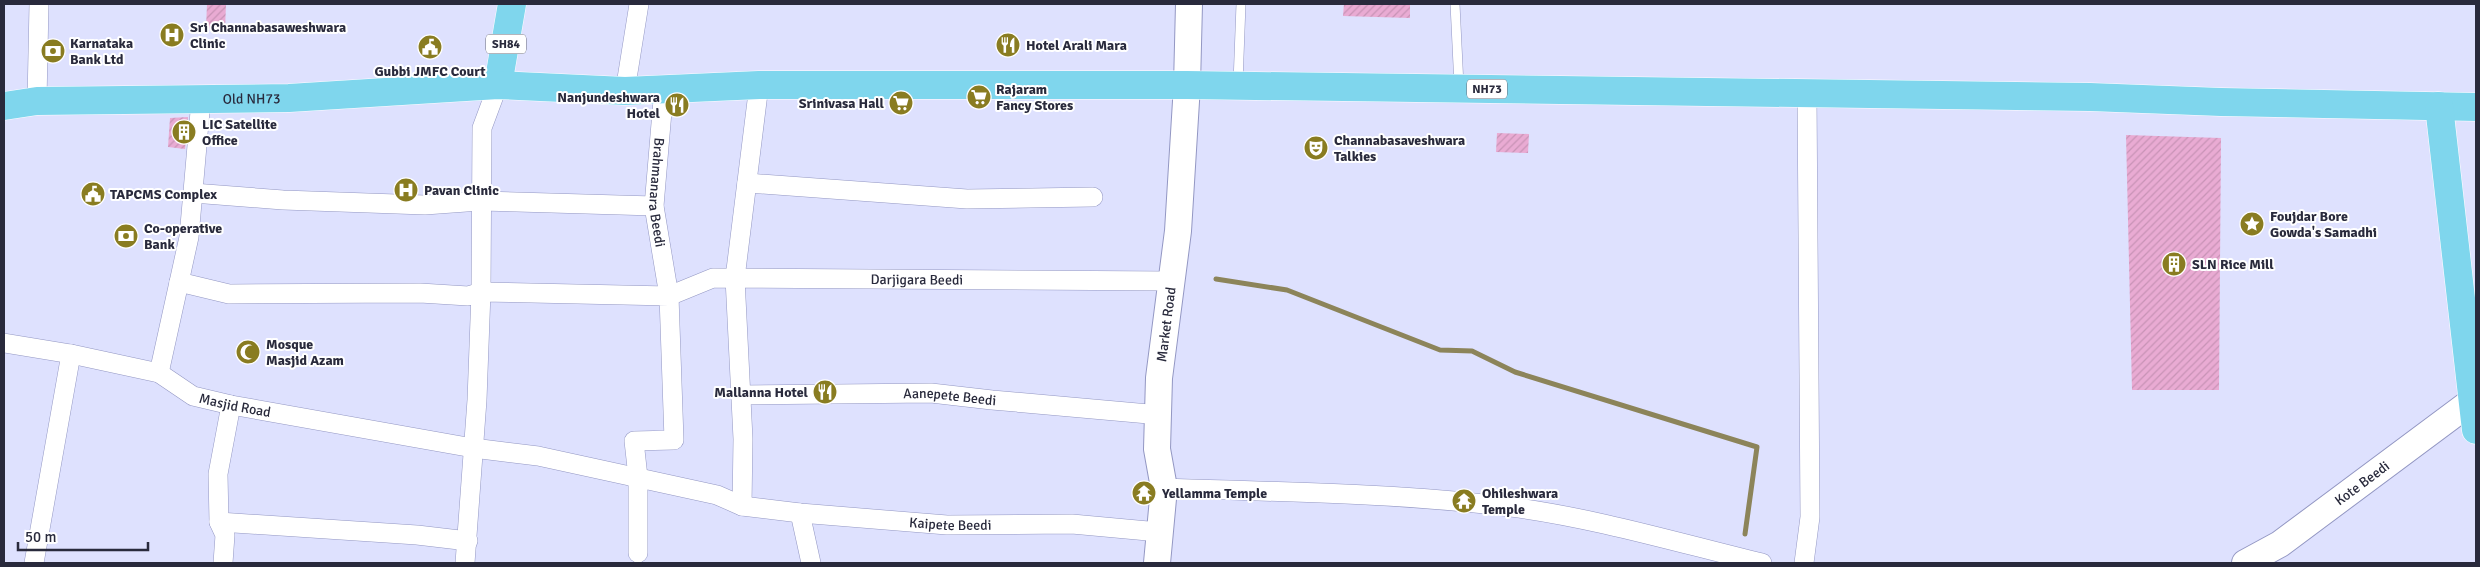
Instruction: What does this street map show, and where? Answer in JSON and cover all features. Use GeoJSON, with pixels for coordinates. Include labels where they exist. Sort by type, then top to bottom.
{"type":"FeatureCollection","features":[{"type":"Feature","properties":{"kind":"main road","name":"SH84"},"geometry":{"type":"LineString","coordinates":[[498,85],[512,4]]}},
{"type":"Feature","properties":{"kind":"main road","name":"Old NH73"},"geometry":{"type":"LineString","coordinates":[[4,106],[37,101],[289,98],[498,85]]}},
{"type":"Feature","properties":{"kind":"main road","name":"NH73"},"geometry":{"type":"LineString","coordinates":[[498,85],[626,90],[759,85],[1187,85],[2090,97],[2221,102],[2476,107]]}},
{"type":"Feature","properties":{"kind":"main road"},"geometry":{"type":"LineString","coordinates":[[2439,106],[2476,430]]}},
{"type":"Feature","properties":{"kind":"street"},"geometry":{"type":"LineString","coordinates":[[37,101],[39,4]]}},
{"type":"Feature","properties":{"kind":"street"},"geometry":{"type":"LineString","coordinates":[[626,90],[639,4]]}},
{"type":"Feature","properties":{"kind":"street","name":"Market Road"},"geometry":{"type":"LineString","coordinates":[[1157,563],[1164,488],[1157,449],[1160,415],[1159,378],[1170,281],[1178,231],[1187,85],[1189,4]]}},
{"type":"Feature","properties":{"kind":"street"},"geometry":{"type":"LineString","coordinates":[[465,563],[468,541],[481,292],[480,201],[482,128],[498,85]]}},
{"type":"Feature","properties":{"kind":"street"},"geometry":{"type":"LineString","coordinates":[[742,506],[743,439],[735,278],[759,85]]}},
{"type":"Feature","properties":{"kind":"street","name":"Brahmanara Beedi"},"geometry":{"type":"LineString","coordinates":[[638,477],[634,441],[674,440],[669,296],[654,206],[664,88]]}},
{"type":"Feature","properties":{"kind":"street"},"geometry":{"type":"LineString","coordinates":[[1804,563],[1810,517],[1807,94]]}},
{"type":"Feature","properties":{"kind":"street"},"geometry":{"type":"LineString","coordinates":[[158,373],[189,237],[201,100]]}},
{"type":"Feature","properties":{"kind":"street"},"geometry":{"type":"LineString","coordinates":[[747,183],[967,198],[1093,197]]}},
{"type":"Feature","properties":{"kind":"street"},"geometry":{"type":"LineString","coordinates":[[193,193],[283,200],[426,205],[480,201],[654,206]]}},
{"type":"Feature","properties":{"kind":"street","name":"Darjigara Beedi"},"geometry":{"type":"LineString","coordinates":[[669,296],[713,278],[856,275],[1170,281]]}},
{"type":"Feature","properties":{"kind":"street"},"geometry":{"type":"LineString","coordinates":[[179,282],[229,294],[420,293],[468,296],[481,292],[669,296]]}},
{"type":"Feature","properties":{"kind":"street","name":"Masjid Road"},"geometry":{"type":"LineString","coordinates":[[4,343],[71,354],[158,373],[193,396],[231,405],[473,448],[538,456],[638,477]]}},
{"type":"Feature","properties":{"kind":"street"},"geometry":{"type":"LineString","coordinates":[[34,563],[71,354]]}},
{"type":"Feature","properties":{"kind":"street","name":"Aanepete Beedi"},"geometry":{"type":"LineString","coordinates":[[740,395],[932,393],[1160,415]]}},
{"type":"Feature","properties":{"kind":"street","name":"Kote Beedi"},"geometry":{"type":"LineString","coordinates":[[2245,563],[2280,544],[2474,400]]}},
{"type":"Feature","properties":{"kind":"street"},"geometry":{"type":"LineString","coordinates":[[223,563],[225,535],[219,522],[218,474],[231,405]]}},
{"type":"Feature","properties":{"kind":"street"},"geometry":{"type":"LineString","coordinates":[[638,477],[638,553]]}},
{"type":"Feature","properties":{"kind":"street","name":"Kaipete Beedi"},"geometry":{"type":"LineString","coordinates":[[638,477],[717,495],[742,506],[800,513],[947,525],[1072,524],[1159,532]]}},
{"type":"Feature","properties":{"kind":"street"},"geometry":{"type":"LineString","coordinates":[[1164,488],[1396,498],[1512,507],[1593,523],[1762,563]]}},
{"type":"Feature","properties":{"kind":"street"},"geometry":{"type":"LineString","coordinates":[[800,513],[811,563]]}},
{"type":"Feature","properties":{"kind":"street"},"geometry":{"type":"LineString","coordinates":[[219,522],[417,535],[468,541]]}},
{"type":"Feature","properties":{"kind":"lane"},"geometry":{"type":"LineString","coordinates":[[1238,86],[1241,4]]}},
{"type":"Feature","properties":{"kind":"lane"},"geometry":{"type":"LineString","coordinates":[[1455,4],[1459,89]]}},
{"type":"Feature","properties":{"kind":"building"},"geometry":{"type":"Polygon","coordinates":[[[207,4],[226,4],[225,30],[206,28],[207,4]]]}},
{"type":"Feature","properties":{"kind":"building"},"geometry":{"type":"Polygon","coordinates":[[[1344,4],[1410,4],[1410,18],[1343,16],[1344,4]]]}},
{"type":"Feature","properties":{"kind":"building"},"geometry":{"type":"Polygon","coordinates":[[[188,117],[185,149],[168,147],[170,118],[188,117]]]}},
{"type":"Feature","properties":{"kind":"building"},"geometry":{"type":"Polygon","coordinates":[[[1497,133],[1529,134],[1528,153],[1496,152],[1497,133]]]}},
{"type":"Feature","properties":{"kind":"building","name":"SLN Rice Mill"},"geometry":{"type":"Polygon","coordinates":[[[2126,135],[2221,138],[2219,390],[2132,390],[2126,135]]]}},
{"type":"Feature","properties":{"kind":"waterway"},"geometry":{"type":"LineString","coordinates":[[1216,279],[1287,290],[1440,350],[1472,351],[1515,372],[1757,447],[1745,534]]}},
{"type":"Feature","properties":{"kind":"place","name":"Sri Channabasaweshwara Clinic"},"geometry":{"type":"Point","coordinates":[172,35]}},
{"type":"Feature","properties":{"kind":"place","name":"Hotel Arali Mara"},"geometry":{"type":"Point","coordinates":[1008,45]}},
{"type":"Feature","properties":{"kind":"place","name":"Gubbi JMFC Court"},"geometry":{"type":"Point","coordinates":[430,47]}},
{"type":"Feature","properties":{"kind":"place","name":"Karnataka Bank Ltd"},"geometry":{"type":"Point","coordinates":[53,51]}},
{"type":"Feature","properties":{"kind":"place","name":"Rajaram Fancy Stores"},"geometry":{"type":"Point","coordinates":[979,97]}},
{"type":"Feature","properties":{"kind":"place","name":"Srinivasa Hall"},"geometry":{"type":"Point","coordinates":[901,103]}},
{"type":"Feature","properties":{"kind":"place","name":"Nanjundeshwara Hotel"},"geometry":{"type":"Point","coordinates":[677,105]}},
{"type":"Feature","properties":{"kind":"place","name":"LIC Satellite Office"},"geometry":{"type":"Point","coordinates":[184,132]}},
{"type":"Feature","properties":{"kind":"place","name":"Channabasaveshwara Talkies"},"geometry":{"type":"Point","coordinates":[1316,148]}},
{"type":"Feature","properties":{"kind":"place","name":"Pavan Clinic"},"geometry":{"type":"Point","coordinates":[406,190]}},
{"type":"Feature","properties":{"kind":"place","name":"TAPCMS Complex"},"geometry":{"type":"Point","coordinates":[93,194]}},
{"type":"Feature","properties":{"kind":"place","name":"Foujdar Bore Gowda's Samadhi"},"geometry":{"type":"Point","coordinates":[2252,224]}},
{"type":"Feature","properties":{"kind":"place","name":"Co-operative Bank"},"geometry":{"type":"Point","coordinates":[126,236]}},
{"type":"Feature","properties":{"kind":"place","name":"SLN Rice Mill"},"geometry":{"type":"Point","coordinates":[2174,264]}},
{"type":"Feature","properties":{"kind":"place","name":"Mosque Masjid Azam"},"geometry":{"type":"Point","coordinates":[248,352]}},
{"type":"Feature","properties":{"kind":"place","name":"Mallanna Hotel"},"geometry":{"type":"Point","coordinates":[825,392]}},
{"type":"Feature","properties":{"kind":"place","name":"Yellamma Temple"},"geometry":{"type":"Point","coordinates":[1144,493]}},
{"type":"Feature","properties":{"kind":"place","name":"Ohileshwara Temple"},"geometry":{"type":"Point","coordinates":[1464,501]}}]}
